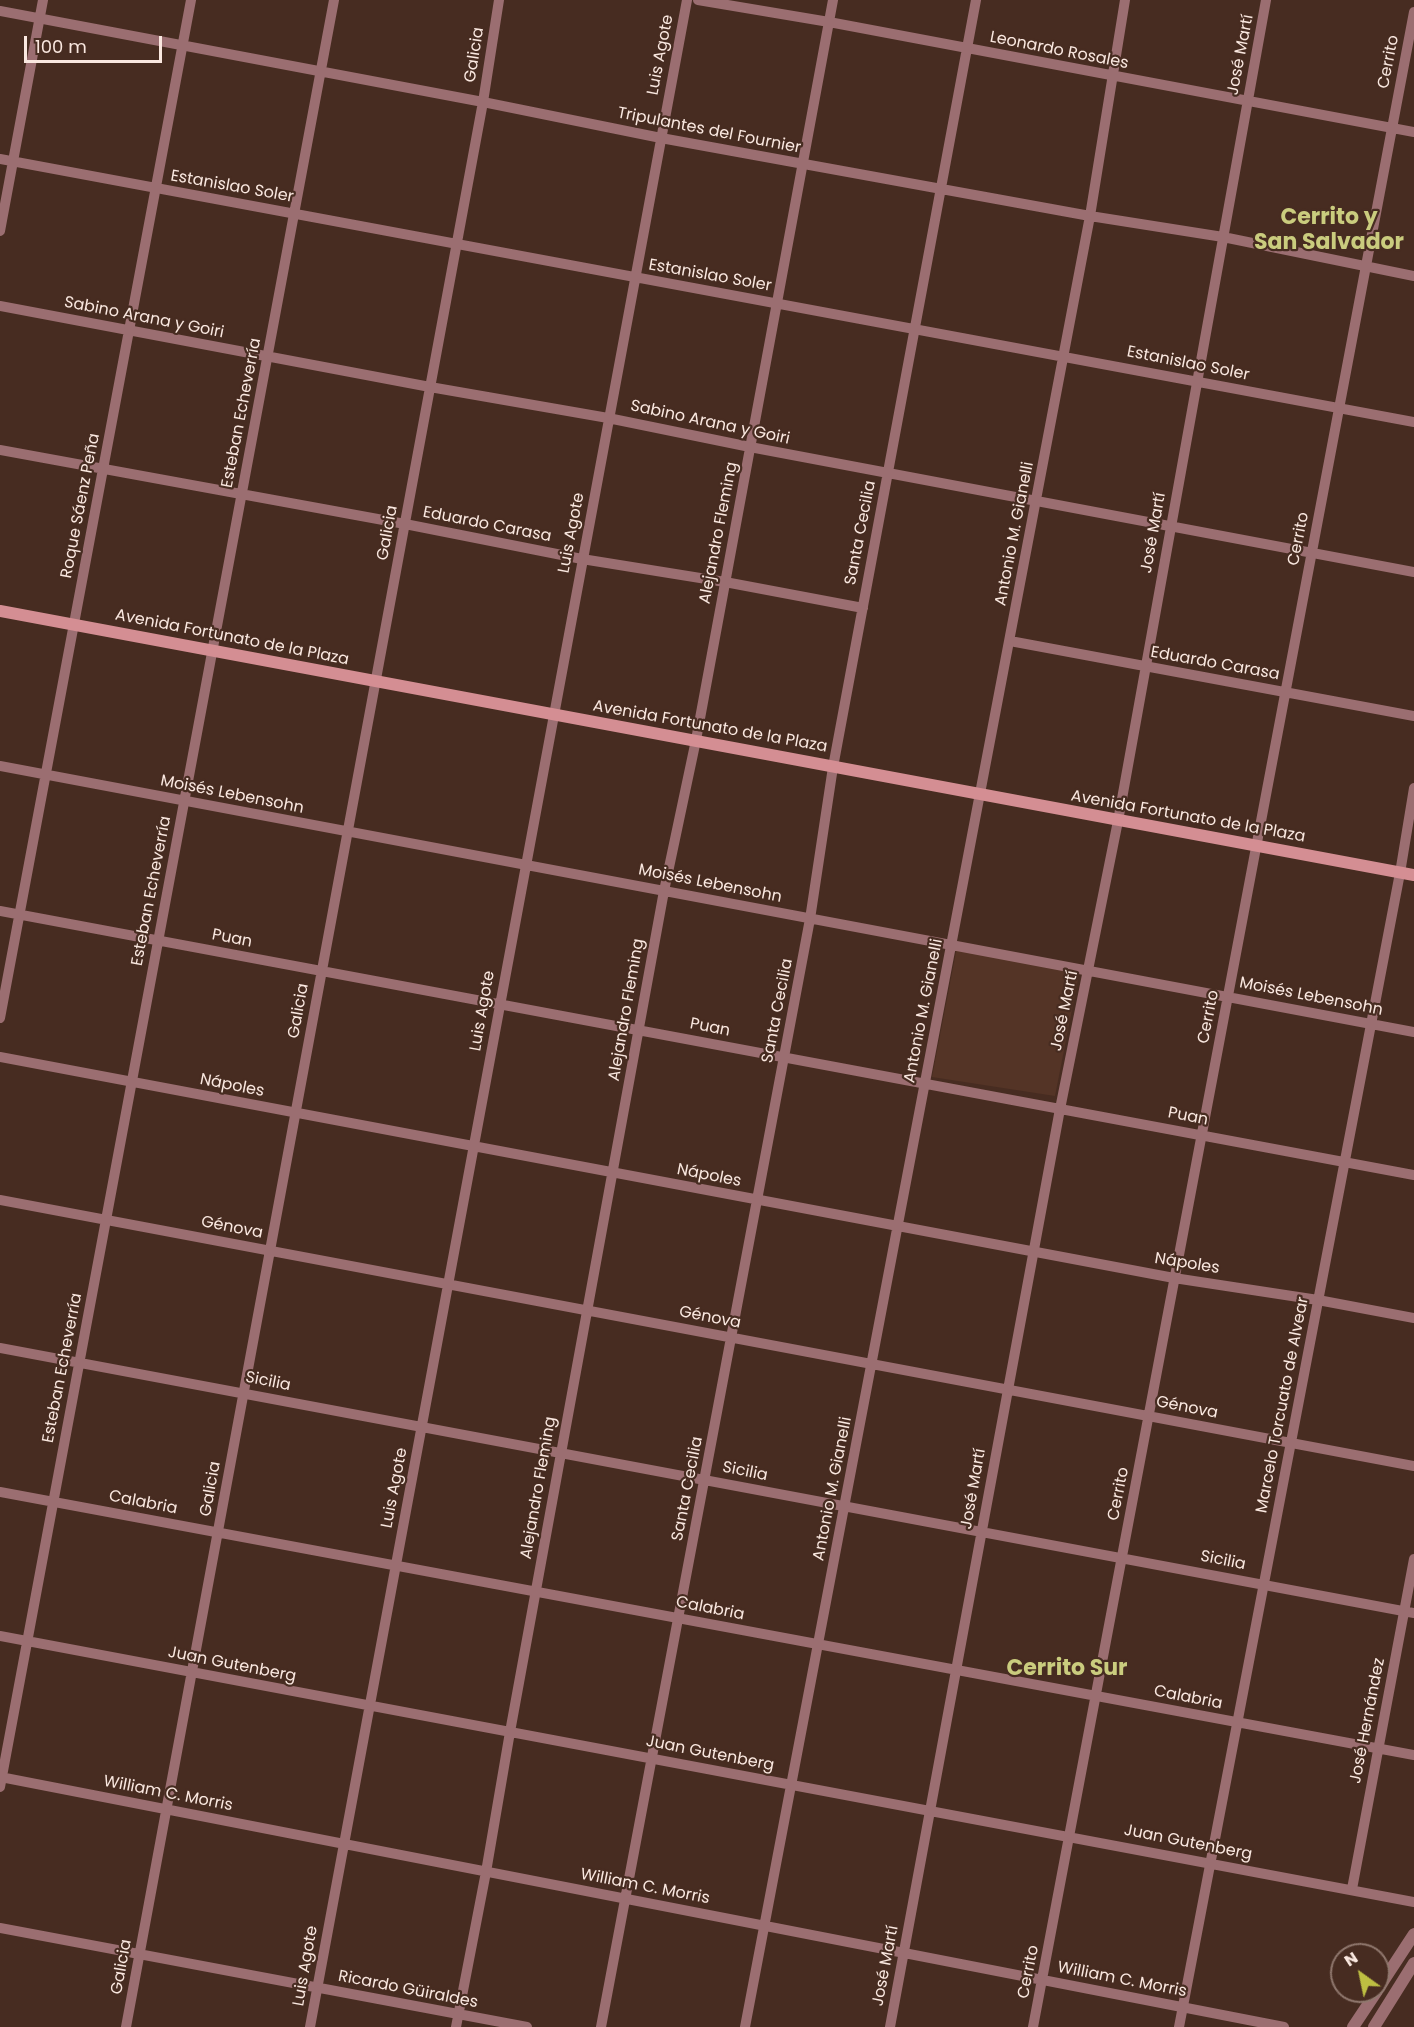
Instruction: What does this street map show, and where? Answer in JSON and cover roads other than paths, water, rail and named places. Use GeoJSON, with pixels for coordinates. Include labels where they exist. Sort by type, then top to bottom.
{"type":"FeatureCollection","features":[{"type":"Feature","properties":{"kind":"main road","name":"Avenida Fortunato de la Plaza"},"geometry":{"type":"LineString","coordinates":[[0,611],[1414,875]]}},
{"type":"Feature","properties":{"kind":"street"},"geometry":{"type":"LineString","coordinates":[[0,231],[43,0]]}},
{"type":"Feature","properties":{"kind":"street","name":"Roque Sáenz Peña"},"geometry":{"type":"LineString","coordinates":[[0,1018],[191,0]]}},
{"type":"Feature","properties":{"kind":"street","name":"Esteban Echeverría"},"geometry":{"type":"LineString","coordinates":[[1,1781],[334,0]]}},
{"type":"Feature","properties":{"kind":"street","name":"Galicia"},"geometry":{"type":"LineString","coordinates":[[126,2027],[457,244],[500,0]]}},
{"type":"Feature","properties":{"kind":"street","name":"Luis Agote"},"geometry":{"type":"LineString","coordinates":[[310,2027],[687,0]]}},
{"type":"Feature","properties":{"kind":"street","name":"Leonardo Rosales"},"geometry":{"type":"LineString","coordinates":[[698,0],[829,22],[1414,132]]}},
{"type":"Feature","properties":{"kind":"street","name":"Alejandro Fleming"},"geometry":{"type":"LineString","coordinates":[[456,2027],[638,1030],[696,740],[833,0]]}},
{"type":"Feature","properties":{"kind":"street","name":"Santa Cecilia"},"geometry":{"type":"LineString","coordinates":[[601,2027],[810,919],[833,767],[976,0]]}},
{"type":"Feature","properties":{"kind":"street","name":"Antonio M. Gianelli"},"geometry":{"type":"LineString","coordinates":[[745,2027],[1064,357],[1090,216],[1125,0]]}},
{"type":"Feature","properties":{"kind":"street","name":"José Martí"},"geometry":{"type":"LineString","coordinates":[[890,2027],[1060,1109],[1118,821],[1266,0]]}},
{"type":"Feature","properties":{"kind":"street","name":"Tripulantes del Fournier"},"geometry":{"type":"LineString","coordinates":[[0,11],[661,138],[1090,216],[1223,237],[1414,276]]}},
{"type":"Feature","properties":{"kind":"street","name":"Cerrito"},"geometry":{"type":"LineString","coordinates":[[1034,2027],[1414,12]]}},
{"type":"Feature","properties":{"kind":"street","name":"Estanislao Soler"},"geometry":{"type":"LineString","coordinates":[[0,159],[1414,422]]}},
{"type":"Feature","properties":{"kind":"street","name":"Sabino Arana y Goiri"},"geometry":{"type":"LineString","coordinates":[[0,306],[430,387],[609,418],[750,447],[1414,572]]}},
{"type":"Feature","properties":{"kind":"street","name":"Eduardo Carasa"},"geometry":{"type":"LineString","coordinates":[[0,450],[405,524],[582,560],[725,582],[862,608]]}},
{"type":"Feature","properties":{"kind":"street","name":"Eduardo Carasa"},"geometry":{"type":"LineString","coordinates":[[1010,641],[1414,716]]}},
{"type":"Feature","properties":{"kind":"street","name":"Moisés Lebensohn"},"geometry":{"type":"LineString","coordinates":[[0,766],[1414,1032]]}},
{"type":"Feature","properties":{"kind":"street","name":"Marcelo Torcuato de Alvear"},"geometry":{"type":"LineString","coordinates":[[1179,2027],[1400,873],[1414,788]]}},
{"type":"Feature","properties":{"kind":"street","name":"Puan"},"geometry":{"type":"LineString","coordinates":[[0,911],[1414,1174]]}},
{"type":"Feature","properties":{"kind":"street","name":"Nápoles"},"geometry":{"type":"LineString","coordinates":[[0,1057],[1174,1278],[1318,1300],[1414,1318]]}},
{"type":"Feature","properties":{"kind":"street","name":"Génova"},"geometry":{"type":"LineString","coordinates":[[0,1200],[1414,1466]]}},
{"type":"Feature","properties":{"kind":"street","name":"Sicilia"},"geometry":{"type":"LineString","coordinates":[[0,1348],[1409,1612]]}},
{"type":"Feature","properties":{"kind":"street","name":"Calabria"},"geometry":{"type":"LineString","coordinates":[[0,1492],[1414,1755]]}},
{"type":"Feature","properties":{"kind":"street","name":"José Hernández"},"geometry":{"type":"LineString","coordinates":[[1352,1889],[1378,1748],[1409,1612],[1414,1559]]}},
{"type":"Feature","properties":{"kind":"street","name":"Juan Gutenberg"},"geometry":{"type":"LineString","coordinates":[[0,1636],[1414,1902]]}},
{"type":"Feature","properties":{"kind":"street","name":"William C. Morris"},"geometry":{"type":"LineString","coordinates":[[1,1781],[167,1809],[1284,2027]]}},
{"type":"Feature","properties":{"kind":"street","name":"Ricardo Güiraldes"},"geometry":{"type":"LineString","coordinates":[[0,1928],[527,2027]]}},
{"type":"Feature","properties":{"kind":"street"},"geometry":{"type":"LineString","coordinates":[[1390,1970],[1414,1934]]}},
{"type":"Feature","properties":{"kind":"street"},"geometry":{"type":"LineString","coordinates":[[1374,2027],[1414,1963]]}},
{"type":"Feature","properties":{"kind":"street"},"geometry":{"type":"LineString","coordinates":[[1353,2027],[1369,2003]]}},
{"type":"Feature","properties":{"kind":"district","name":"Cerrito y San Salvador"},"geometry":{"type":"Point","coordinates":[1329,230]}},
{"type":"Feature","properties":{"kind":"district","name":"Cerrito Sur"},"geometry":{"type":"Point","coordinates":[1067,1669]}}]}
